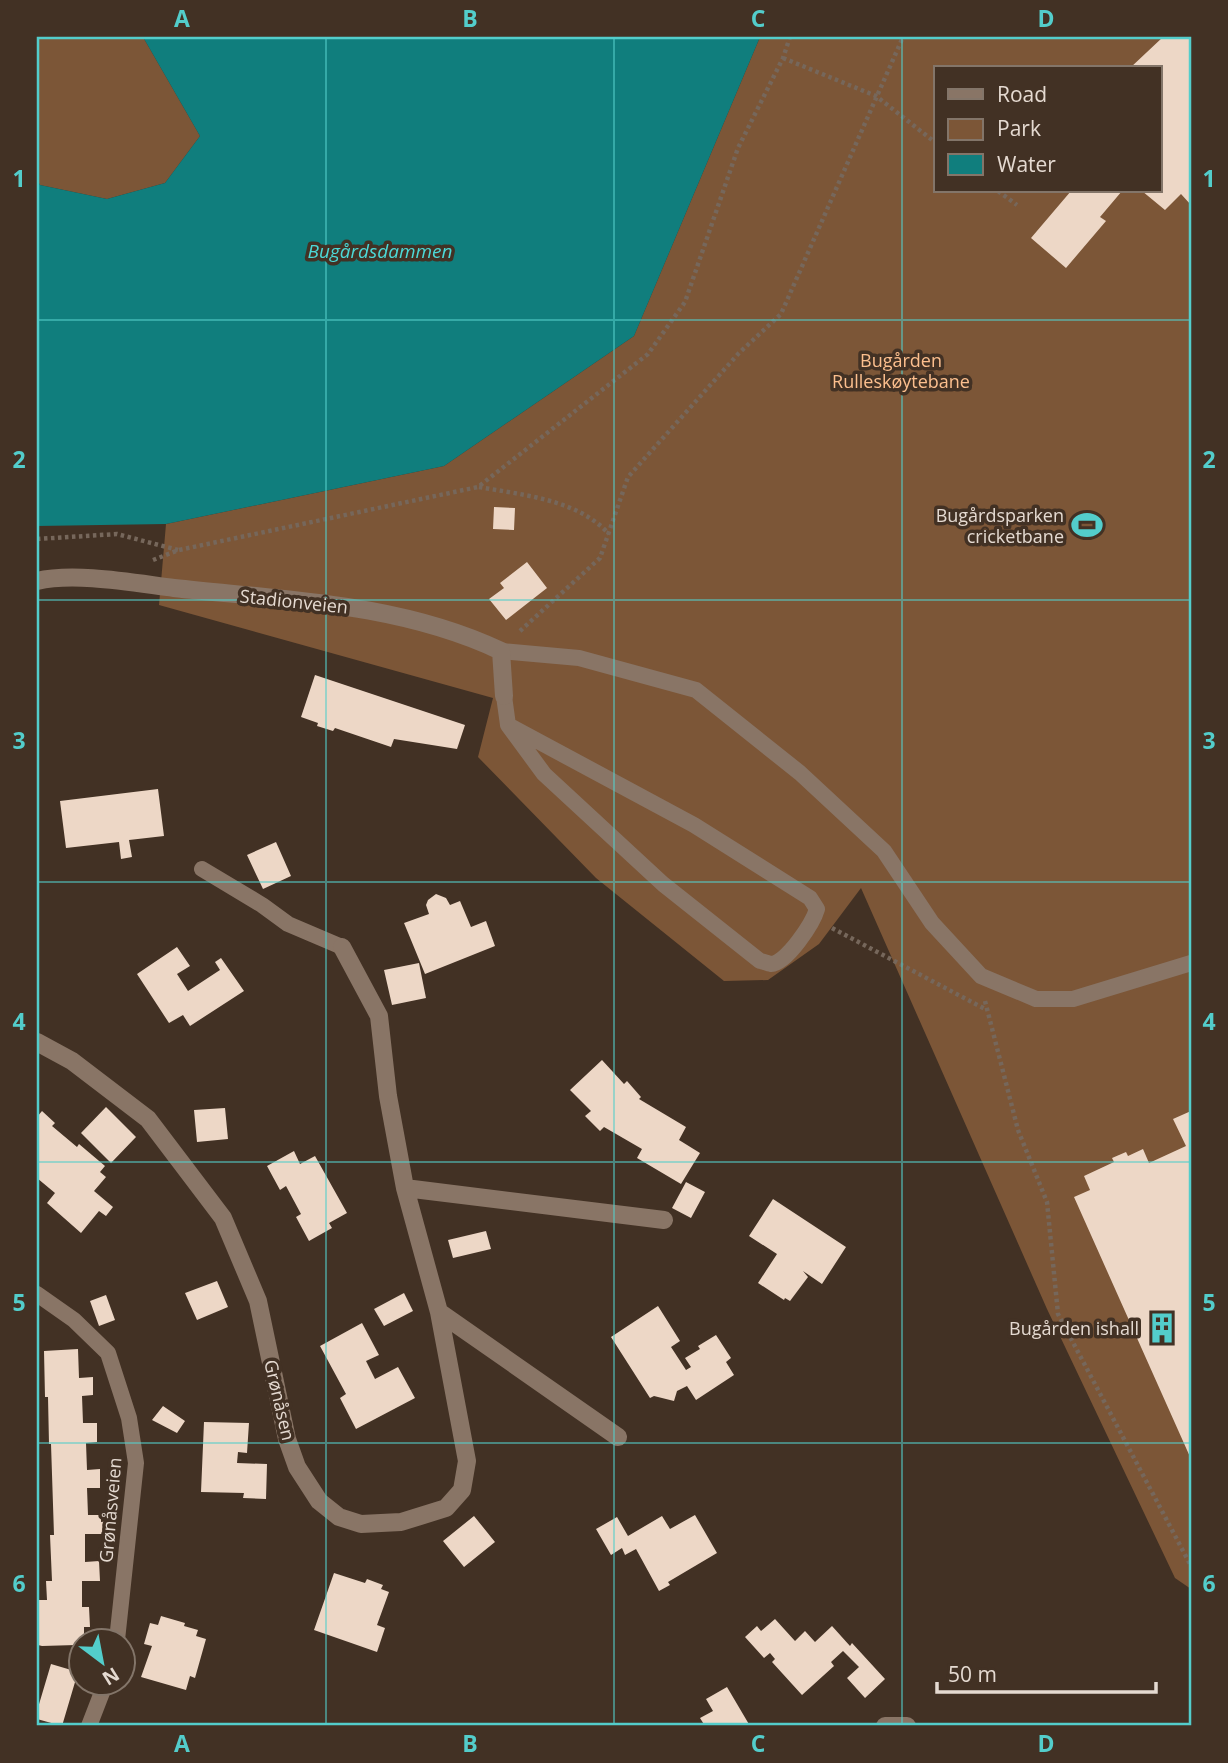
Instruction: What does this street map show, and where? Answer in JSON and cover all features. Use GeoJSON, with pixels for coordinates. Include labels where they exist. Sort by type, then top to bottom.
{"type":"FeatureCollection","features":[{"type":"Feature","properties":{"kind":"street","name":"Stadionveien"},"geometry":{"type":"LineString","coordinates":[[37,581],[49,578],[103,580],[367,609],[467,635],[501,651]]}},
{"type":"Feature","properties":{"kind":"street"},"geometry":{"type":"LineString","coordinates":[[501,651],[504,696]]}},
{"type":"Feature","properties":{"kind":"street","name":"Grønåsen"},"geometry":{"type":"LineString","coordinates":[[37,1042],[72,1061],[148,1119],[223,1218],[258,1301],[287,1438],[297,1466],[319,1501],[339,1517],[361,1524],[401,1522],[446,1508],[462,1490],[467,1461],[439,1312],[405,1188],[388,1096],[379,1016],[342,947]]}},
{"type":"Feature","properties":{"kind":"street"},"geometry":{"type":"LineString","coordinates":[[405,1188],[663,1220]]}},
{"type":"Feature","properties":{"kind":"street"},"geometry":{"type":"LineString","coordinates":[[439,1312],[618,1437]]}},
{"type":"Feature","properties":{"kind":"street"},"geometry":{"type":"LineString","coordinates":[[885,1726],[907,1726]]}},
{"type":"Feature","properties":{"kind":"lane"},"geometry":{"type":"LineString","coordinates":[[501,651],[579,658],[696,690],[800,773],[884,851],[932,923],[981,976],[1036,999],[1073,999],[1191,963]]}},
{"type":"Feature","properties":{"kind":"lane"},"geometry":{"type":"LineString","coordinates":[[504,696],[508,725],[544,774],[663,884],[760,961],[771,964],[784,959],[814,919],[817,909],[810,898],[694,825],[508,725]]}},
{"type":"Feature","properties":{"kind":"lane"},"geometry":{"type":"LineString","coordinates":[[202,869],[288,924],[342,947]]}},
{"type":"Feature","properties":{"kind":"lane","name":"Grønåsveien"},"geometry":{"type":"LineString","coordinates":[[37,1294],[74,1320],[108,1353],[129,1418],[136,1463],[119,1626]]}},
{"type":"Feature","properties":{"kind":"lane"},"geometry":{"type":"LineString","coordinates":[[89,1726],[101,1696]]}},
{"type":"Feature","properties":{"kind":"path"},"geometry":{"type":"LineString","coordinates":[[478,487],[648,354],[685,302],[738,148],[783,58],[790,37]]}},
{"type":"Feature","properties":{"kind":"path"},"geometry":{"type":"LineString","coordinates":[[501,651],[527,623],[600,558],[628,477],[738,353],[780,314],[903,37]]}},
{"type":"Feature","properties":{"kind":"path"},"geometry":{"type":"LineString","coordinates":[[783,58],[876,96],[934,141]]}},
{"type":"Feature","properties":{"kind":"path"},"geometry":{"type":"LineString","coordinates":[[999,192],[1017,205]]}},
{"type":"Feature","properties":{"kind":"path"},"geometry":{"type":"LineString","coordinates":[[141,565],[179,550],[478,487],[545,499],[599,523],[609,534]]}},
{"type":"Feature","properties":{"kind":"path"},"geometry":{"type":"LineString","coordinates":[[37,539],[117,534],[179,550]]}},
{"type":"Feature","properties":{"kind":"path"},"geometry":{"type":"LineString","coordinates":[[814,919],[986,1009]]}},
{"type":"Feature","properties":{"kind":"path"},"geometry":{"type":"LineString","coordinates":[[981,976],[986,1009],[1018,1129],[1047,1202],[1058,1314],[1191,1566]]}},
{"type":"Feature","properties":{"kind":"green space"},"geometry":{"type":"Polygon","coordinates":[[[37,37],[143,37],[200,136],[165,183],[107,199],[40,185],[37,180],[37,37]]]}},
{"type":"Feature","properties":{"kind":"green space","name":"Bugården Rulleskøytebane"},"geometry":{"type":"Polygon","coordinates":[[[760,37],[1191,37],[1191,1589],[1175,1578],[1047,1309],[861,888],[819,944],[768,980],[724,981],[596,878],[478,757],[493,698],[159,605],[166,524],[444,466],[634,336],[760,37]]]}},
{"type":"Feature","properties":{"kind":"water","name":"Bugårdsdammen"},"geometry":{"type":"Polygon","coordinates":[[[143,37],[760,37],[634,336],[444,466],[166,524],[37,526],[37,180],[40,185],[107,199],[165,183],[200,136],[143,37]]]}},
{"type":"Feature","properties":{"kind":"building"},"geometry":{"type":"Polygon","coordinates":[[[1163,37],[1191,37],[1191,205],[1181,194],[1165,210],[1143,192],[1162,192],[1162,66],[1132,66],[1163,37]]]}},
{"type":"Feature","properties":{"kind":"building"},"geometry":{"type":"Polygon","coordinates":[[[1070,192],[1121,192],[1100,217],[1106,221],[1066,268],[1031,238],[1070,192]]]}},
{"type":"Feature","properties":{"kind":"building"},"geometry":{"type":"Polygon","coordinates":[[[494,507],[515,508],[514,530],[493,529],[494,507]]]}},
{"type":"Feature","properties":{"kind":"building"},"geometry":{"type":"Polygon","coordinates":[[[527,562],[547,588],[506,620],[489,599],[504,588],[500,583],[527,562]]]}},
{"type":"Feature","properties":{"kind":"building"},"geometry":{"type":"Polygon","coordinates":[[[315,675],[465,725],[457,749],[394,739],[391,747],[335,728],[333,731],[317,726],[318,723],[301,717],[315,675]]]}},
{"type":"Feature","properties":{"kind":"building"},"geometry":{"type":"Polygon","coordinates":[[[158,789],[164,836],[129,840],[132,857],[121,859],[119,842],[66,848],[60,801],[158,789]]]}},
{"type":"Feature","properties":{"kind":"building"},"geometry":{"type":"Polygon","coordinates":[[[276,842],[291,876],[263,889],[247,855],[276,842]]]}},
{"type":"Feature","properties":{"kind":"building"},"geometry":{"type":"Polygon","coordinates":[[[436,894],[446,898],[450,905],[460,901],[471,927],[486,921],[495,946],[425,974],[404,923],[429,914],[426,905],[436,894]]]}},
{"type":"Feature","properties":{"kind":"building"},"geometry":{"type":"Polygon","coordinates":[[[177,947],[190,966],[177,974],[188,991],[220,970],[215,962],[221,958],[244,991],[190,1026],[183,1015],[169,1023],[137,974],[177,947]]]}},
{"type":"Feature","properties":{"kind":"building"},"geometry":{"type":"Polygon","coordinates":[[[419,963],[426,998],[392,1005],[384,970],[419,963]]]}},
{"type":"Feature","properties":{"kind":"building"},"geometry":{"type":"Polygon","coordinates":[[[602,1060],[624,1084],[627,1081],[641,1097],[639,1099],[686,1127],[679,1140],[700,1153],[681,1184],[637,1158],[642,1149],[604,1127],[600,1131],[585,1116],[591,1111],[570,1090],[602,1060]]]}},
{"type":"Feature","properties":{"kind":"building"},"geometry":{"type":"Polygon","coordinates":[[[106,1107],[136,1137],[111,1163],[81,1133],[106,1107]]]}},
{"type":"Feature","properties":{"kind":"building"},"geometry":{"type":"Polygon","coordinates":[[[225,1108],[228,1139],[197,1142],[194,1110],[225,1108]]]}},
{"type":"Feature","properties":{"kind":"building"},"geometry":{"type":"Polygon","coordinates":[[[42,1111],[55,1123],[52,1126],[105,1166],[100,1172],[106,1177],[94,1191],[113,1207],[106,1216],[99,1211],[81,1233],[47,1203],[55,1193],[37,1178],[37,1117],[42,1111]]]}},
{"type":"Feature","properties":{"kind":"building","name":"Bugården ishall"},"geometry":{"type":"Polygon","coordinates":[[[1191,1111],[1191,1459],[1074,1197],[1090,1190],[1084,1176],[1114,1162],[1112,1158],[1126,1152],[1128,1156],[1143,1149],[1149,1163],[1186,1146],[1173,1119],[1191,1111]]]}},
{"type":"Feature","properties":{"kind":"building"},"geometry":{"type":"Polygon","coordinates":[[[294,1151],[300,1164],[315,1156],[347,1213],[329,1223],[332,1228],[309,1241],[296,1217],[301,1214],[286,1186],[280,1190],[267,1166],[294,1151]]]}},
{"type":"Feature","properties":{"kind":"building"},"geometry":{"type":"Polygon","coordinates":[[[686,1182],[705,1192],[691,1218],[672,1208],[686,1182]]]}},
{"type":"Feature","properties":{"kind":"building"},"geometry":{"type":"Polygon","coordinates":[[[773,1199],[846,1247],[822,1284],[803,1271],[808,1277],[790,1301],[758,1283],[777,1254],[749,1236],[773,1199]]]}},
{"type":"Feature","properties":{"kind":"building"},"geometry":{"type":"Polygon","coordinates":[[[486,1231],[491,1249],[453,1258],[448,1240],[486,1231]]]}},
{"type":"Feature","properties":{"kind":"building"},"geometry":{"type":"Polygon","coordinates":[[[217,1281],[228,1307],[197,1320],[185,1293],[217,1281]]]}},
{"type":"Feature","properties":{"kind":"building"},"geometry":{"type":"Polygon","coordinates":[[[404,1293],[413,1311],[384,1326],[374,1309],[404,1293]]]}},
{"type":"Feature","properties":{"kind":"building"},"geometry":{"type":"Polygon","coordinates":[[[106,1295],[115,1320],[99,1326],[90,1301],[106,1295]]]}},
{"type":"Feature","properties":{"kind":"building"},"geometry":{"type":"Polygon","coordinates":[[[658,1306],[680,1341],[671,1347],[686,1370],[691,1367],[685,1358],[716,1335],[731,1358],[726,1362],[734,1375],[696,1400],[687,1386],[677,1391],[674,1401],[654,1396],[650,1398],[611,1337],[658,1306]]]}},
{"type":"Feature","properties":{"kind":"building"},"geometry":{"type":"Polygon","coordinates":[[[362,1323],[379,1355],[366,1361],[375,1379],[398,1367],[415,1398],[356,1429],[340,1398],[346,1394],[320,1346],[362,1323]]]}},
{"type":"Feature","properties":{"kind":"building"},"geometry":{"type":"Polygon","coordinates":[[[78,1349],[79,1378],[93,1377],[93,1395],[82,1396],[83,1423],[97,1423],[97,1442],[86,1443],[87,1470],[100,1469],[100,1488],[87,1488],[88,1515],[101,1515],[101,1522],[110,1521],[110,1534],[85,1534],[85,1562],[99,1561],[100,1581],[82,1581],[82,1607],[89,1607],[90,1626],[66,1626],[66,1645],[38,1645],[37,1600],[47,1600],[46,1581],[52,1581],[50,1535],[54,1535],[44,1351],[78,1349]]]}},
{"type":"Feature","properties":{"kind":"building"},"geometry":{"type":"Polygon","coordinates":[[[163,1406],[185,1421],[177,1433],[152,1420],[163,1406]]]}},
{"type":"Feature","properties":{"kind":"building"},"geometry":{"type":"Polygon","coordinates":[[[204,1422],[249,1423],[247,1453],[238,1452],[237,1463],[267,1464],[266,1499],[243,1498],[244,1493],[201,1492],[204,1422]]]}},
{"type":"Feature","properties":{"kind":"building"},"geometry":{"type":"Polygon","coordinates":[[[695,1515],[717,1553],[668,1582],[670,1585],[659,1591],[636,1549],[625,1555],[622,1548],[611,1555],[596,1529],[617,1517],[628,1536],[662,1516],[670,1529],[695,1515]]]}},
{"type":"Feature","properties":{"kind":"building"},"geometry":{"type":"Polygon","coordinates":[[[474,1516],[495,1542],[464,1567],[443,1541],[474,1516]]]}},
{"type":"Feature","properties":{"kind":"building"},"geometry":{"type":"Polygon","coordinates":[[[334,1573],[365,1583],[367,1579],[383,1585],[381,1589],[389,1592],[377,1625],[385,1628],[377,1652],[314,1630],[334,1573]]]}},
{"type":"Feature","properties":{"kind":"building"},"geometry":{"type":"Polygon","coordinates":[[[161,1616],[185,1623],[184,1626],[198,1630],[196,1636],[206,1639],[195,1678],[190,1676],[186,1690],[141,1677],[152,1646],[144,1644],[150,1623],[158,1625],[161,1616]]]}},
{"type":"Feature","properties":{"kind":"building"},"geometry":{"type":"Polygon","coordinates":[[[775,1619],[795,1641],[805,1631],[815,1642],[832,1626],[850,1646],[852,1643],[885,1679],[865,1698],[847,1678],[859,1667],[843,1651],[831,1662],[834,1666],[802,1695],[772,1662],[775,1659],[770,1653],[764,1658],[745,1637],[757,1626],[761,1631],[775,1619]]]}},
{"type":"Feature","properties":{"kind":"building"},"geometry":{"type":"Polygon","coordinates":[[[51,1664],[66,1668],[66,1696],[71,1696],[62,1726],[37,1719],[51,1664]]]}},
{"type":"Feature","properties":{"kind":"building"},"geometry":{"type":"Polygon","coordinates":[[[727,1687],[750,1726],[705,1726],[700,1718],[713,1711],[706,1699],[727,1687]]]}},
{"type":"Feature","properties":{"kind":"place","name":"Bugårdsparken cricketbane"},"geometry":{"type":"Point","coordinates":[1087,525]}},
{"type":"Feature","properties":{"kind":"place","name":"Bugården ishall"},"geometry":{"type":"Point","coordinates":[1162,1328]}}]}
